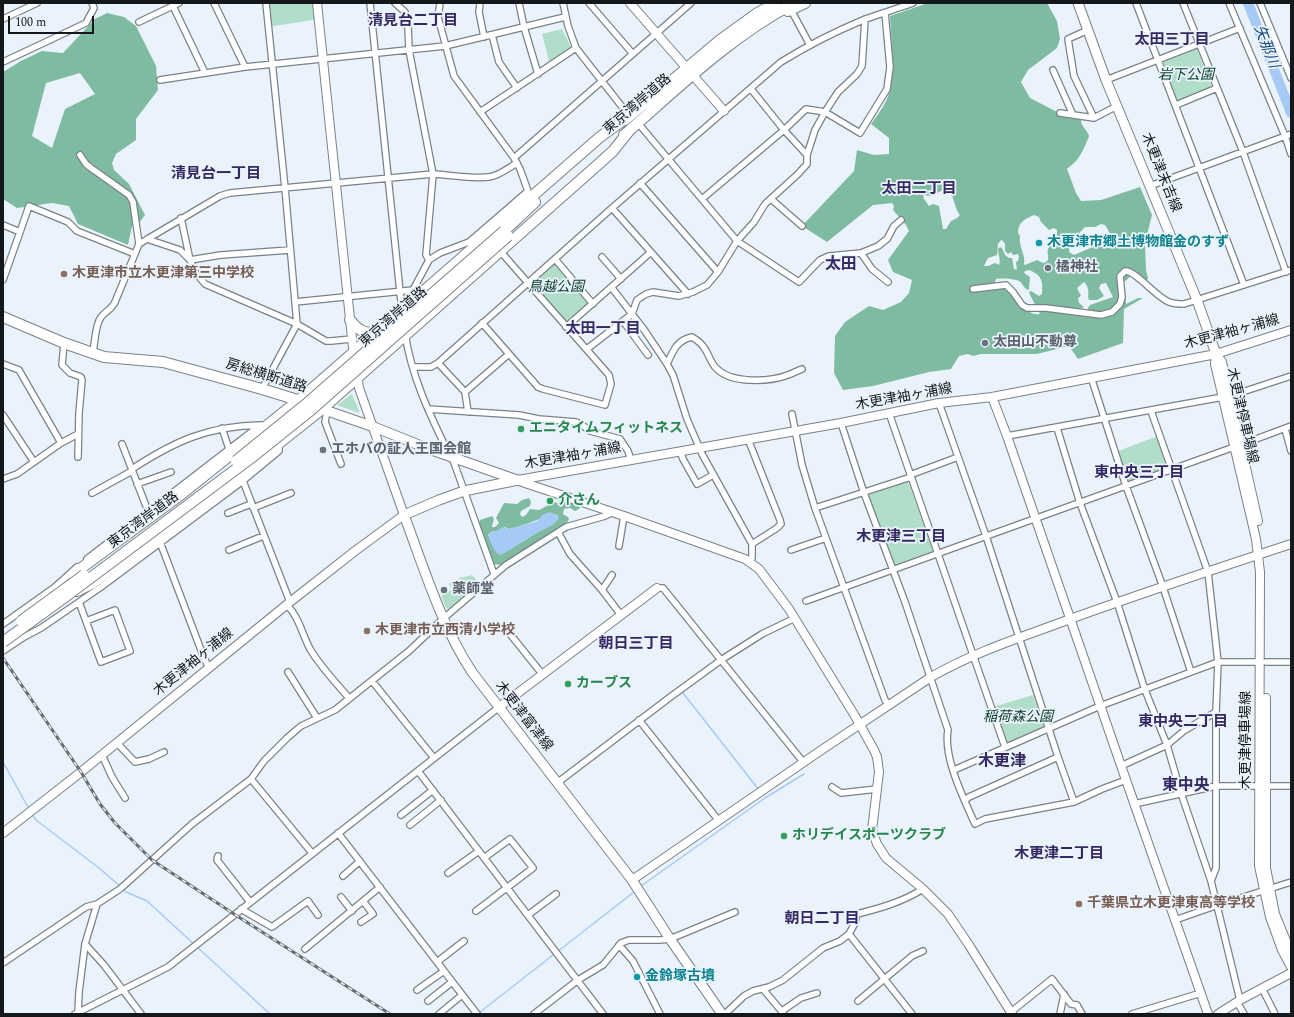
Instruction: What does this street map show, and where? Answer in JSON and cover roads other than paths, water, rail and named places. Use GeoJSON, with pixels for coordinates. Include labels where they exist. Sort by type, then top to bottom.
{"type":"FeatureCollection","features":[{"type":"Feature","properties":{"kind":"highway","name":"東京湾岸道路"},"geometry":{"type":"LineString","coordinates":[[3,634],[116,552],[252,448],[629,131],[690,72],[720,40],[756,14],[776,3]]}},
{"type":"Feature","properties":{"kind":"highway","name":"東京湾岸道路"},"geometry":{"type":"LineString","coordinates":[[6,644],[65,597],[221,481],[311,410],[506,233],[626,112],[690,72],[762,22],[792,6],[804,3]]}},
{"type":"Feature","properties":{"kind":"highway"},"geometry":{"type":"LineString","coordinates":[[71,584],[80,569],[179,496],[264,426],[299,400],[402,311],[529,195],[600,137],[626,112]]}},
{"type":"Feature","properties":{"kind":"highway"},"geometry":{"type":"LineString","coordinates":[[65,597],[93,583],[191,514],[279,444],[325,410],[357,377],[613,151],[629,131]]}},
{"type":"Feature","properties":{"kind":"highway","name":"房総横断道路"},"geometry":{"type":"LineString","coordinates":[[3,317],[64,343],[104,357],[163,362],[262,389],[299,400],[325,410]]}},
{"type":"Feature","properties":{"kind":"highway"},"geometry":{"type":"LineString","coordinates":[[350,320],[364,333],[380,330]]}},
{"type":"Feature","properties":{"kind":"main road","name":"木更津末吉線"},"geometry":{"type":"LineString","coordinates":[[1078,3],[1106,80],[1197,300],[1216,354]]}},
{"type":"Feature","properties":{"kind":"main road","name":"房総横断道路"},"geometry":{"type":"LineString","coordinates":[[325,410],[518,480]]}},
{"type":"Feature","properties":{"kind":"main road"},"geometry":{"type":"LineString","coordinates":[[404,516],[439,500],[464,491],[518,480]]}},
{"type":"Feature","properties":{"kind":"main road","name":"木更津富津線"},"geometry":{"type":"LineString","coordinates":[[404,516],[444,618],[464,660],[498,708],[632,880],[670,939],[722,1014]]}},
{"type":"Feature","properties":{"kind":"street"},"geometry":{"type":"LineString","coordinates":[[3,19],[37,3]]}},
{"type":"Feature","properties":{"kind":"street"},"geometry":{"type":"LineString","coordinates":[[3,62],[86,23],[94,8],[92,3]]}},
{"type":"Feature","properties":{"kind":"street"},"geometry":{"type":"LineString","coordinates":[[139,22],[179,3]]}},
{"type":"Feature","properties":{"kind":"street"},"geometry":{"type":"LineString","coordinates":[[214,3],[245,67]]}},
{"type":"Feature","properties":{"kind":"street"},"geometry":{"type":"LineString","coordinates":[[262,389],[297,324],[266,3]]}},
{"type":"Feature","properties":{"kind":"street"},"geometry":{"type":"LineString","coordinates":[[317,3],[347,298],[357,377],[359,388],[374,427],[404,516]]}},
{"type":"Feature","properties":{"kind":"street"},"geometry":{"type":"LineString","coordinates":[[370,3],[405,336],[420,390],[464,491],[494,574]]}},
{"type":"Feature","properties":{"kind":"street"},"geometry":{"type":"LineString","coordinates":[[396,3],[405,12],[408,26],[409,50],[433,174],[426,255],[429,260]]}},
{"type":"Feature","properties":{"kind":"street"},"geometry":{"type":"LineString","coordinates":[[295,302],[347,298],[413,290],[429,260],[440,253],[469,242],[529,195],[515,160],[454,76],[438,17],[440,3]]}},
{"type":"Feature","properties":{"kind":"street"},"geometry":{"type":"LineString","coordinates":[[480,3],[479,12],[484,37]]}},
{"type":"Feature","properties":{"kind":"street"},"geometry":{"type":"LineString","coordinates":[[519,3],[524,27],[538,74]]}},
{"type":"Feature","properties":{"kind":"street"},"geometry":{"type":"LineString","coordinates":[[563,3],[565,17],[576,48],[626,112]]}},
{"type":"Feature","properties":{"kind":"street"},"geometry":{"type":"LineString","coordinates":[[589,3],[633,54]]}},
{"type":"Feature","properties":{"kind":"street"},"geometry":{"type":"LineString","coordinates":[[630,3],[724,111]]}},
{"type":"Feature","properties":{"kind":"street"},"geometry":{"type":"LineString","coordinates":[[139,244],[220,196],[230,193],[433,174],[467,177],[490,177],[500,174],[601,81],[692,3]]}},
{"type":"Feature","properties":{"kind":"street"},"geometry":{"type":"LineString","coordinates":[[413,367],[431,367],[438,363],[668,158],[781,62],[810,44],[865,19],[913,3]]}},
{"type":"Feature","properties":{"kind":"street"},"geometry":{"type":"LineString","coordinates":[[1136,3],[1244,285]]}},
{"type":"Feature","properties":{"kind":"street"},"geometry":{"type":"LineString","coordinates":[[973,289],[978,290],[990,286],[1006,285],[1022,305],[1027,308],[1046,308],[1101,315],[1112,312],[1120,304],[1122,296],[1120,276],[1122,272],[1128,270],[1168,302],[1184,304],[1288,271],[1243,152],[1183,3]]}},
{"type":"Feature","properties":{"kind":"street"},"geometry":{"type":"LineString","coordinates":[[1230,3],[1288,135],[1291,154]]}},
{"type":"Feature","properties":{"kind":"street"},"geometry":{"type":"LineString","coordinates":[[1260,3],[1291,78]]}},
{"type":"Feature","properties":{"kind":"street"},"geometry":{"type":"LineString","coordinates":[[173,6],[205,74]]}},
{"type":"Feature","properties":{"kind":"street"},"geometry":{"type":"LineString","coordinates":[[792,6],[810,44]]}},
{"type":"Feature","properties":{"kind":"street"},"geometry":{"type":"LineString","coordinates":[[702,199],[784,130],[806,109],[825,112],[860,133],[887,89],[890,67],[885,13]]}},
{"type":"Feature","properties":{"kind":"street"},"geometry":{"type":"LineString","coordinates":[[160,80],[245,67],[324,60],[446,46],[565,17]]}},
{"type":"Feature","properties":{"kind":"street"},"geometry":{"type":"LineString","coordinates":[[586,349],[632,314],[637,300],[649,293],[653,292],[679,296],[688,294],[700,290],[707,285],[718,272],[737,241],[754,222],[765,204],[807,164],[815,130],[825,112],[838,92],[857,74],[862,66],[865,19]]}},
{"type":"Feature","properties":{"kind":"street"},"geometry":{"type":"LineString","coordinates":[[1106,80],[1240,28]]}},
{"type":"Feature","properties":{"kind":"street"},"geometry":{"type":"LineString","coordinates":[[1088,30],[1068,40],[1074,76],[1094,118]]}},
{"type":"Feature","properties":{"kind":"street"},"geometry":{"type":"LineString","coordinates":[[492,35],[499,62],[517,88]]}},
{"type":"Feature","properties":{"kind":"street"},"geometry":{"type":"LineString","coordinates":[[480,112],[576,48]]}},
{"type":"Feature","properties":{"kind":"street"},"geometry":{"type":"LineString","coordinates":[[1053,70],[1073,115]]}},
{"type":"Feature","properties":{"kind":"street"},"geometry":{"type":"LineString","coordinates":[[1176,105],[1217,88]]}},
{"type":"Feature","properties":{"kind":"street"},"geometry":{"type":"LineString","coordinates":[[751,89],[784,130],[808,155]]}},
{"type":"Feature","properties":{"kind":"street"},"geometry":{"type":"LineString","coordinates":[[1060,113],[1097,118],[1117,106]]}},
{"type":"Feature","properties":{"kind":"street"},"geometry":{"type":"LineString","coordinates":[[638,123],[737,241],[799,282],[820,260],[829,256],[861,253],[883,243],[894,226],[901,220]]}},
{"type":"Feature","properties":{"kind":"street"},"geometry":{"type":"LineString","coordinates":[[1150,186],[1288,135]]}},
{"type":"Feature","properties":{"kind":"street"},"geometry":{"type":"LineString","coordinates":[[80,155],[86,164],[129,195],[133,202],[139,244],[113,306],[101,318],[98,324],[93,352]]}},
{"type":"Feature","properties":{"kind":"street"},"geometry":{"type":"LineString","coordinates":[[640,183],[718,272]]}},
{"type":"Feature","properties":{"kind":"street"},"geometry":{"type":"LineString","coordinates":[[771,199],[802,226]]}},
{"type":"Feature","properties":{"kind":"street"},"geometry":{"type":"LineString","coordinates":[[3,280],[5,270],[29,206],[68,222],[77,231],[135,254]]}},
{"type":"Feature","properties":{"kind":"street"},"geometry":{"type":"LineString","coordinates":[[612,208],[688,294]]}},
{"type":"Feature","properties":{"kind":"street"},"geometry":{"type":"LineString","coordinates":[[181,218],[194,272],[205,284],[297,324],[326,341],[331,342],[352,339]]}},
{"type":"Feature","properties":{"kind":"street"},"geometry":{"type":"LineString","coordinates":[[3,225],[20,232]]}},
{"type":"Feature","properties":{"kind":"street"},"geometry":{"type":"LineString","coordinates":[[147,239],[180,250],[190,260]]}},
{"type":"Feature","properties":{"kind":"street"},"geometry":{"type":"LineString","coordinates":[[190,260],[221,255],[290,250]]}},
{"type":"Feature","properties":{"kind":"street"},"geometry":{"type":"LineString","coordinates":[[482,323],[538,386],[543,389],[605,404],[611,384],[609,376],[500,251]]}},
{"type":"Feature","properties":{"kind":"street"},"geometry":{"type":"LineString","coordinates":[[566,326],[652,252]]}},
{"type":"Feature","properties":{"kind":"street"},"geometry":{"type":"LineString","coordinates":[[861,253],[872,269],[888,282]]}},
{"type":"Feature","properties":{"kind":"street"},"geometry":{"type":"LineString","coordinates":[[602,257],[622,279]]}},
{"type":"Feature","properties":{"kind":"street"},"geometry":{"type":"LineString","coordinates":[[555,259],[593,304]]}},
{"type":"Feature","properties":{"kind":"street"},"geometry":{"type":"LineString","coordinates":[[612,288],[668,364],[687,419],[699,448],[752,544],[752,558],[750,561]]}},
{"type":"Feature","properties":{"kind":"street"},"geometry":{"type":"LineString","coordinates":[[623,321],[648,355]]}},
{"type":"Feature","properties":{"kind":"street","name":"木更津袖ヶ浦線"},"geometry":{"type":"LineString","coordinates":[[518,480],[841,423],[939,403],[992,397],[1216,354],[1291,330]]}},
{"type":"Feature","properties":{"kind":"street"},"geometry":{"type":"LineString","coordinates":[[668,364],[676,345],[685,338],[692,337],[705,349],[716,368],[723,374],[730,377],[758,380],[770,379],[788,375],[802,369]]}},
{"type":"Feature","properties":{"kind":"street"},"geometry":{"type":"LineString","coordinates":[[64,343],[62,365],[70,373],[82,380],[78,434],[78,458]]}},
{"type":"Feature","properties":{"kind":"street"},"geometry":{"type":"LineString","coordinates":[[465,392],[509,354]]}},
{"type":"Feature","properties":{"kind":"street","name":"木更津停車場線"},"geometry":{"type":"LineString","coordinates":[[1216,354],[1222,362],[1226,396],[1237,446],[1261,536],[1261,554],[1266,572],[1263,662],[1263,786],[1267,889],[1270,917],[1282,950],[1291,967]]}},
{"type":"Feature","properties":{"kind":"street"},"geometry":{"type":"LineString","coordinates":[[438,363],[465,392],[468,412]]}},
{"type":"Feature","properties":{"kind":"street"},"geometry":{"type":"LineString","coordinates":[[3,364],[19,370],[61,443]]}},
{"type":"Feature","properties":{"kind":"street"},"geometry":{"type":"LineString","coordinates":[[1007,436],[1151,411],[1226,396],[1291,376]]}},
{"type":"Feature","properties":{"kind":"street"},"geometry":{"type":"LineString","coordinates":[[1091,377],[1126,486],[1163,587],[1191,672]]}},
{"type":"Feature","properties":{"kind":"street"},"geometry":{"type":"LineString","coordinates":[[992,397],[1007,436],[1208,1014]]}},
{"type":"Feature","properties":{"kind":"street"},"geometry":{"type":"LineString","coordinates":[[939,403],[986,536],[1048,728],[1074,802]]}},
{"type":"Feature","properties":{"kind":"street"},"geometry":{"type":"LineString","coordinates":[[325,410],[325,422],[341,464]]}},
{"type":"Feature","properties":{"kind":"street"},"geometry":{"type":"LineString","coordinates":[[428,410],[519,415],[539,419],[576,422],[590,432],[620,440],[628,451],[631,460]]}},
{"type":"Feature","properties":{"kind":"street"},"geometry":{"type":"LineString","coordinates":[[1151,411],[1208,572],[1218,662],[1216,712],[1216,868],[1211,881]]}},
{"type":"Feature","properties":{"kind":"street"},"geometry":{"type":"LineString","coordinates":[[889,413],[1005,747]]}},
{"type":"Feature","properties":{"kind":"street"},"geometry":{"type":"LineString","coordinates":[[792,414],[802,465],[815,508],[843,587],[889,705]]}},
{"type":"Feature","properties":{"kind":"street"},"geometry":{"type":"LineString","coordinates":[[3,415],[34,462]]}},
{"type":"Feature","properties":{"kind":"street"},"geometry":{"type":"LineString","coordinates":[[841,423],[864,493],[931,677],[948,730],[947,750],[975,824],[985,819],[1074,802],[1126,780]]}},
{"type":"Feature","properties":{"kind":"street"},"geometry":{"type":"LineString","coordinates":[[92,493],[176,443],[202,433],[222,428],[241,425],[264,426]]}},
{"type":"Feature","properties":{"kind":"street"},"geometry":{"type":"LineString","coordinates":[[3,624],[56,587],[93,553],[229,449],[264,426]]}},
{"type":"Feature","properties":{"kind":"street"},"geometry":{"type":"LineString","coordinates":[[806,601],[1291,426]]}},
{"type":"Feature","properties":{"kind":"street"},"geometry":{"type":"LineString","coordinates":[[222,428],[229,449]]}},
{"type":"Feature","properties":{"kind":"street"},"geometry":{"type":"LineString","coordinates":[[1056,428],[1080,503],[1117,602],[1145,690],[1167,745],[1181,793],[1211,881],[1218,905],[1238,1001],[1244,1014]]}},
{"type":"Feature","properties":{"kind":"street"},"geometry":{"type":"LineString","coordinates":[[1285,429],[1291,451]]}},
{"type":"Feature","properties":{"kind":"street"},"geometry":{"type":"LineString","coordinates":[[4,477],[17,474],[61,443],[78,434]]}},
{"type":"Feature","properties":{"kind":"street"},"geometry":{"type":"LineString","coordinates":[[748,439],[781,524],[778,528],[752,544]]}},
{"type":"Feature","properties":{"kind":"street"},"geometry":{"type":"LineString","coordinates":[[122,444],[148,511]]}},
{"type":"Feature","properties":{"kind":"street"},"geometry":{"type":"LineString","coordinates":[[3,651],[6,644],[41,628],[101,587],[243,481],[279,451],[279,444]]}},
{"type":"Feature","properties":{"kind":"street"},"geometry":{"type":"LineString","coordinates":[[680,451],[697,484],[713,475]]}},
{"type":"Feature","properties":{"kind":"street"},"geometry":{"type":"LineString","coordinates":[[815,508],[864,493],[958,457]]}},
{"type":"Feature","properties":{"kind":"street"},"geometry":{"type":"LineString","coordinates":[[138,484],[171,472]]}},
{"type":"Feature","properties":{"kind":"street"},"geometry":{"type":"LineString","coordinates":[[518,480],[750,561],[764,575],[795,618],[860,725],[877,757],[879,772],[872,830],[874,838],[886,858],[948,914],[1012,1013],[1052,979],[1072,1004],[1077,1005],[1082,1014]]}},
{"type":"Feature","properties":{"kind":"street"},"geometry":{"type":"LineString","coordinates":[[243,481],[288,603],[310,649],[349,698]]}},
{"type":"Feature","properties":{"kind":"street"},"geometry":{"type":"LineString","coordinates":[[228,513],[291,493]]}},
{"type":"Feature","properties":{"kind":"street"},"geometry":{"type":"LineString","coordinates":[[3,963],[86,907],[97,904],[120,889],[192,824],[251,779],[276,747],[301,726],[335,710],[372,681],[409,651],[444,618],[506,565],[566,527],[605,516],[613,512]]}},
{"type":"Feature","properties":{"kind":"street","name":"木更津袖ヶ浦線"},"geometry":{"type":"LineString","coordinates":[[3,833],[117,743],[288,603],[355,551],[404,516]]}},
{"type":"Feature","properties":{"kind":"street"},"geometry":{"type":"LineString","coordinates":[[619,546],[624,516]]}},
{"type":"Feature","properties":{"kind":"street"},"geometry":{"type":"LineString","coordinates":[[558,532],[570,554],[602,590],[621,615]]}},
{"type":"Feature","properties":{"kind":"street"},"geometry":{"type":"LineString","coordinates":[[229,550],[263,536]]}},
{"type":"Feature","properties":{"kind":"street"},"geometry":{"type":"LineString","coordinates":[[792,550],[826,538]]}},
{"type":"Feature","properties":{"kind":"street"},"geometry":{"type":"LineString","coordinates":[[160,542],[209,668]]}},
{"type":"Feature","properties":{"kind":"street"},"geometry":{"type":"LineString","coordinates":[[632,880],[889,705],[950,666],[1019,637],[1117,602],[1291,544]]}},
{"type":"Feature","properties":{"kind":"street"},"geometry":{"type":"LineString","coordinates":[[602,590],[612,575]]}},
{"type":"Feature","properties":{"kind":"street"},"geometry":{"type":"LineString","coordinates":[[77,1013],[168,967],[498,708],[657,588],[663,588],[804,763]]}},
{"type":"Feature","properties":{"kind":"street"},"geometry":{"type":"LineString","coordinates":[[79,602],[101,662],[130,651],[115,610],[86,621]]}},
{"type":"Feature","properties":{"kind":"street"},"geometry":{"type":"LineString","coordinates":[[557,783],[721,660],[762,634],[795,618]]}},
{"type":"Feature","properties":{"kind":"street"},"geometry":{"type":"LineString","coordinates":[[506,629],[543,675]]}},
{"type":"Feature","properties":{"kind":"street"},"geometry":{"type":"LineString","coordinates":[[954,770],[1100,706],[1218,662],[1291,662]]}},
{"type":"Feature","properties":{"kind":"street"},"geometry":{"type":"LineString","coordinates":[[288,672],[317,718]]}},
{"type":"Feature","properties":{"kind":"street"},"geometry":{"type":"LineString","coordinates":[[372,681],[434,758]]}},
{"type":"Feature","properties":{"kind":"street"},"geometry":{"type":"LineString","coordinates":[[1121,766],[1167,745],[1185,730],[1216,712]]}},
{"type":"Feature","properties":{"kind":"street"},"geometry":{"type":"LineString","coordinates":[[639,720],[720,821]]}},
{"type":"Feature","properties":{"kind":"street"},"geometry":{"type":"LineString","coordinates":[[117,743],[135,762],[149,759],[164,752]]}},
{"type":"Feature","properties":{"kind":"street"},"geometry":{"type":"LineString","coordinates":[[102,754],[112,777],[125,798]]}},
{"type":"Feature","properties":{"kind":"street"},"geometry":{"type":"LineString","coordinates":[[965,800],[1058,757]]}},
{"type":"Feature","properties":{"kind":"street"},"geometry":{"type":"LineString","coordinates":[[418,771],[603,1014]]}},
{"type":"Feature","properties":{"kind":"street"},"geometry":{"type":"LineString","coordinates":[[251,779],[312,853]]}},
{"type":"Feature","properties":{"kind":"street"},"geometry":{"type":"LineString","coordinates":[[1134,804],[1216,786],[1291,786]]}},
{"type":"Feature","properties":{"kind":"street"},"geometry":{"type":"LineString","coordinates":[[832,787],[841,793],[877,789]]}},
{"type":"Feature","properties":{"kind":"street"},"geometry":{"type":"LineString","coordinates":[[401,816],[433,790]]}},
{"type":"Feature","properties":{"kind":"street"},"geometry":{"type":"LineString","coordinates":[[410,825],[440,800]]}},
{"type":"Feature","properties":{"kind":"street"},"geometry":{"type":"LineString","coordinates":[[338,833],[477,1014]]}},
{"type":"Feature","properties":{"kind":"street"},"geometry":{"type":"LineString","coordinates":[[476,911],[534,868],[510,838],[484,858]]}},
{"type":"Feature","properties":{"kind":"street"},"geometry":{"type":"LineString","coordinates":[[448,873],[479,851]]}},
{"type":"Feature","properties":{"kind":"street"},"geometry":{"type":"LineString","coordinates":[[218,856],[217,860],[250,902]]}},
{"type":"Feature","properties":{"kind":"street"},"geometry":{"type":"LineString","coordinates":[[343,876],[360,861]]}},
{"type":"Feature","properties":{"kind":"street"},"geometry":{"type":"LineString","coordinates":[[1175,920],[1291,882]]}},
{"type":"Feature","properties":{"kind":"street"},"geometry":{"type":"LineString","coordinates":[[305,949],[380,888]]}},
{"type":"Feature","properties":{"kind":"street","name":"木更津停車場線"},"geometry":{"type":"LineString","coordinates":[[1267,889],[1275,914],[1291,952]]}},
{"type":"Feature","properties":{"kind":"street"},"geometry":{"type":"LineString","coordinates":[[725,1014],[744,996],[753,991],[763,989],[783,980],[823,948],[840,941],[849,934],[855,924],[857,914],[903,901],[923,890]]}},
{"type":"Feature","properties":{"kind":"street"},"geometry":{"type":"LineString","coordinates":[[528,915],[556,894]]}},
{"type":"Feature","properties":{"kind":"street"},"geometry":{"type":"LineString","coordinates":[[341,897],[352,910]]}},
{"type":"Feature","properties":{"kind":"street"},"geometry":{"type":"LineString","coordinates":[[241,909],[272,927],[308,901],[318,915]]}},
{"type":"Feature","properties":{"kind":"street"},"geometry":{"type":"LineString","coordinates":[[360,922],[373,914],[363,901]]}},
{"type":"Feature","properties":{"kind":"street"},"geometry":{"type":"LineString","coordinates":[[77,1013],[85,944],[97,904]]}},
{"type":"Feature","properties":{"kind":"street"},"geometry":{"type":"LineString","coordinates":[[534,1014],[578,980],[603,965],[621,943],[629,940],[670,939],[735,912]]}},
{"type":"Feature","properties":{"kind":"street"},"geometry":{"type":"LineString","coordinates":[[849,934],[912,1014]]}},
{"type":"Feature","properties":{"kind":"street"},"geometry":{"type":"LineString","coordinates":[[437,962],[464,941]]}},
{"type":"Feature","properties":{"kind":"street"},"geometry":{"type":"LineString","coordinates":[[85,944],[104,965],[141,1014]]}},
{"type":"Feature","properties":{"kind":"street"},"geometry":{"type":"LineString","coordinates":[[619,945],[633,961],[660,1014]]}},
{"type":"Feature","properties":{"kind":"street"},"geometry":{"type":"LineString","coordinates":[[858,1001],[912,956],[923,951]]}},
{"type":"Feature","properties":{"kind":"street"},"geometry":{"type":"LineString","coordinates":[[417,990],[444,971]]}},
{"type":"Feature","properties":{"kind":"street"},"geometry":{"type":"LineString","coordinates":[[1218,1014],[1238,1001],[1291,973]]}},
{"type":"Feature","properties":{"kind":"street"},"geometry":{"type":"LineString","coordinates":[[428,1001],[452,982]]}},
{"type":"Feature","properties":{"kind":"street"},"geometry":{"type":"LineString","coordinates":[[1262,988],[1275,1014]]}},
{"type":"Feature","properties":{"kind":"street"},"geometry":{"type":"LineString","coordinates":[[763,989],[783,1012],[801,998],[817,993]]}},
{"type":"Feature","properties":{"kind":"street"},"geometry":{"type":"LineString","coordinates":[[1132,1014],[1201,993]]}},
{"type":"Feature","properties":{"kind":"street"},"geometry":{"type":"LineString","coordinates":[[1060,1014],[1064,994]]}},
{"type":"Feature","properties":{"kind":"street"},"geometry":{"type":"LineString","coordinates":[[439,1014],[462,995]]}},
{"type":"Feature","properties":{"kind":"water"},"geometry":{"type":"Polygon","coordinates":[[[550,512],[558,515],[559,518],[551,526],[538,532],[503,554],[500,555],[491,543],[488,534],[503,527],[509,529],[535,522],[539,520],[542,515],[550,512]]]}},
{"type":"Feature","properties":{"kind":"waterway","name":"矢那川"},"geometry":{"type":"LineString","coordinates":[[1248,3],[1291,113]]}},
{"type":"Feature","properties":{"kind":"waterway"},"geometry":{"type":"LineString","coordinates":[[683,693],[759,790]]}},
{"type":"Feature","properties":{"kind":"waterway"},"geometry":{"type":"LineString","coordinates":[[3,762],[29,809]]}},
{"type":"Feature","properties":{"kind":"waterway"},"geometry":{"type":"LineString","coordinates":[[641,886],[765,798],[804,774]]}},
{"type":"Feature","properties":{"kind":"waterway"},"geometry":{"type":"LineString","coordinates":[[32,814],[36,820],[120,886]]}},
{"type":"Feature","properties":{"kind":"waterway"},"geometry":{"type":"LineString","coordinates":[[122,889],[147,901],[270,1014]]}},
{"type":"Feature","properties":{"kind":"waterway"},"geometry":{"type":"LineString","coordinates":[[482,1014],[480,1012],[634,892]]}},
{"type":"Feature","properties":{"kind":"railway"},"geometry":{"type":"LineString","coordinates":[[3,658],[81,772],[100,804],[115,823],[152,860],[390,1014]]}},
{"type":"Feature","properties":{"kind":"place","name":"木更津市郷土博物館金のすず"},"geometry":{"type":"Point","coordinates":[1039,243]}},
{"type":"Feature","properties":{"kind":"place","name":"橘神社"},"geometry":{"type":"Point","coordinates":[1048,268]}},
{"type":"Feature","properties":{"kind":"place","name":"木更津市立木更津第三中学校"},"geometry":{"type":"Point","coordinates":[64,274]}},
{"type":"Feature","properties":{"kind":"place","name":"太田山不動尊"},"geometry":{"type":"Point","coordinates":[985,343]}},
{"type":"Feature","properties":{"kind":"place","name":"エニタイムフィットネス"},"geometry":{"type":"Point","coordinates":[521,429]}},
{"type":"Feature","properties":{"kind":"place","name":"エホバの証人王国会館"},"geometry":{"type":"Point","coordinates":[323,450]}},
{"type":"Feature","properties":{"kind":"place","name":"介さん"},"geometry":{"type":"Point","coordinates":[550,501]}},
{"type":"Feature","properties":{"kind":"place","name":"薬師堂"},"geometry":{"type":"Point","coordinates":[444,590]}},
{"type":"Feature","properties":{"kind":"place","name":"木更津市立西清小学校"},"geometry":{"type":"Point","coordinates":[367,631]}},
{"type":"Feature","properties":{"kind":"place","name":"カーブス"},"geometry":{"type":"Point","coordinates":[568,684]}},
{"type":"Feature","properties":{"kind":"place","name":"ホリデイスポーツクラブ"},"geometry":{"type":"Point","coordinates":[784,836]}},
{"type":"Feature","properties":{"kind":"place","name":"千葉県立木更津東高等学校"},"geometry":{"type":"Point","coordinates":[1079,904]}},
{"type":"Feature","properties":{"kind":"place","name":"金鈴塚古墳"},"geometry":{"type":"Point","coordinates":[637,977]}},
{"type":"Feature","properties":{"kind":"district","name":"清見台二丁目"},"geometry":{"type":"Point","coordinates":[413,22]}},
{"type":"Feature","properties":{"kind":"district","name":"太田三丁目"},"geometry":{"type":"Point","coordinates":[1172,41]}},
{"type":"Feature","properties":{"kind":"district","name":"清見台一丁目"},"geometry":{"type":"Point","coordinates":[216,175]}},
{"type":"Feature","properties":{"kind":"district","name":"太田二丁目"},"geometry":{"type":"Point","coordinates":[919,190]}},
{"type":"Feature","properties":{"kind":"district","name":"太田"},"geometry":{"type":"Point","coordinates":[841,266]}},
{"type":"Feature","properties":{"kind":"district","name":"太田一丁目"},"geometry":{"type":"Point","coordinates":[603,330]}},
{"type":"Feature","properties":{"kind":"district","name":"東中央三丁目"},"geometry":{"type":"Point","coordinates":[1139,474]}},
{"type":"Feature","properties":{"kind":"district","name":"木更津三丁目"},"geometry":{"type":"Point","coordinates":[901,538]}},
{"type":"Feature","properties":{"kind":"district","name":"朝日三丁目"},"geometry":{"type":"Point","coordinates":[636,645]}},
{"type":"Feature","properties":{"kind":"district","name":"東中央二丁目"},"geometry":{"type":"Point","coordinates":[1183,723]}},
{"type":"Feature","properties":{"kind":"district","name":"木更津"},"geometry":{"type":"Point","coordinates":[1002,763]}},
{"type":"Feature","properties":{"kind":"district","name":"東中央"},"geometry":{"type":"Point","coordinates":[1186,787]}},
{"type":"Feature","properties":{"kind":"district","name":"木更津二丁目"},"geometry":{"type":"Point","coordinates":[1059,855]}},
{"type":"Feature","properties":{"kind":"district","name":"朝日二丁目"},"geometry":{"type":"Point","coordinates":[822,920]}},
{"type":"Feature","properties":{"kind":"park label","name":"岩下公園"},"geometry":{"type":"Point","coordinates":[1186,76]}},
{"type":"Feature","properties":{"kind":"park label","name":"鳥越公園"},"geometry":{"type":"Point","coordinates":[556,288]}},
{"type":"Feature","properties":{"kind":"park label","name":"稲荷森公園"},"geometry":{"type":"Point","coordinates":[1018,718]}}]}
